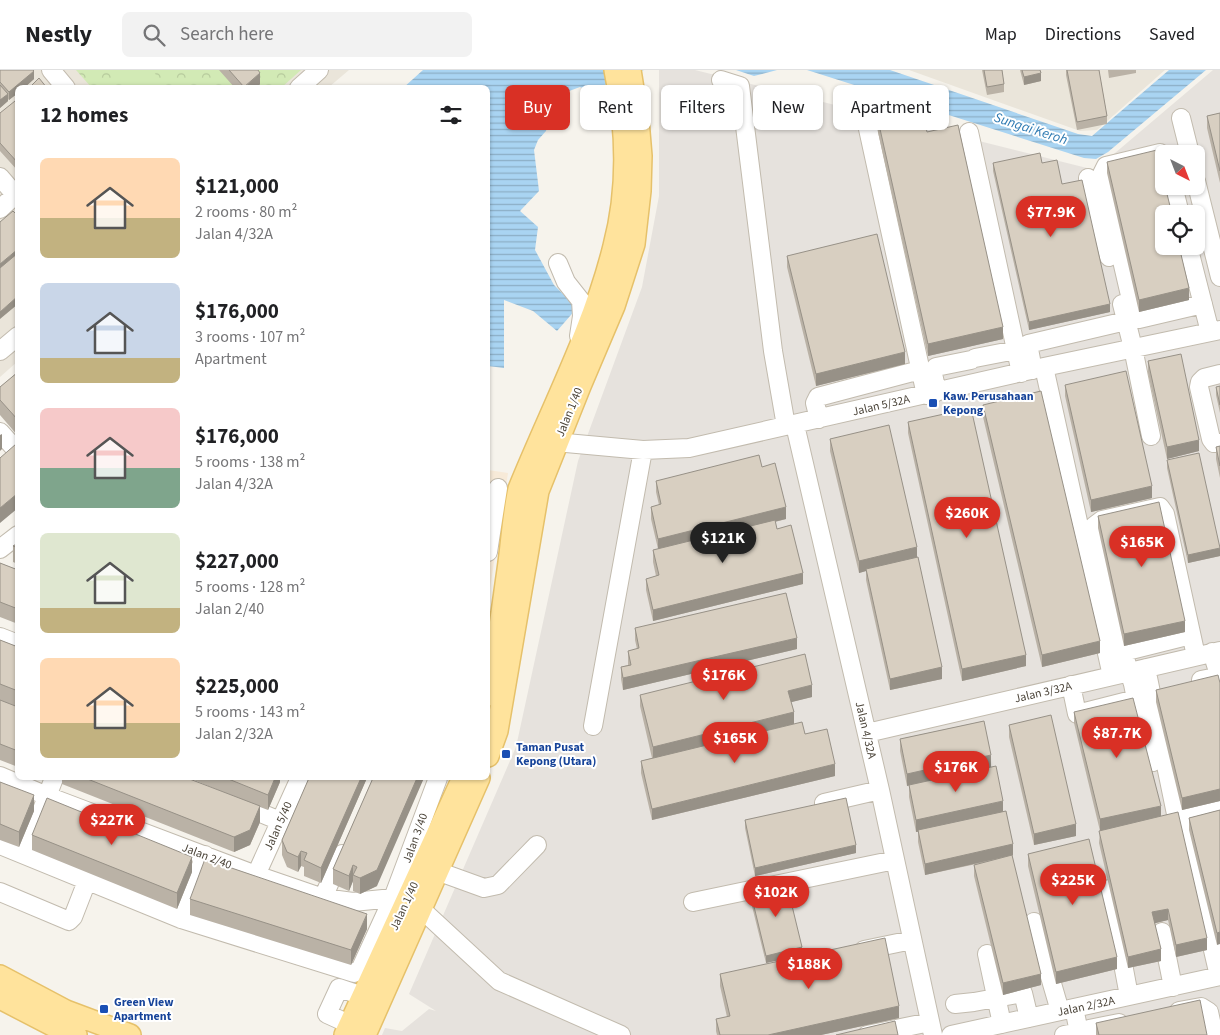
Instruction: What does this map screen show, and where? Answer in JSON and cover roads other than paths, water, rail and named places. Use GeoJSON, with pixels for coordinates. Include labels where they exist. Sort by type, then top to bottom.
{"type":"FeatureCollection","features":[{"type":"Feature","properties":{"kind":"main road","name":"Jalan 1/40"},"geometry":{"type":"LineString","coordinates":[[615,70],[620,85]]}},
{"type":"Feature","properties":{"kind":"main road","name":"Jalan 1/40"},"geometry":{"type":"LineString","coordinates":[[630,70],[630,85]]}},
{"type":"Feature","properties":{"kind":"main road","name":"Jalan 1/40"},"geometry":{"type":"LineString","coordinates":[[490,750],[497,731],[529,490],[548,441],[576,354],[599,298],[620,217],[625,155],[629,130]]}},
{"type":"Feature","properties":{"kind":"main road","name":"Jalan 1/40"},"geometry":{"type":"LineString","coordinates":[[548,441],[614,306],[634,244],[640,191],[641,156],[634,130]]}},
{"type":"Feature","properties":{"kind":"main road","name":"Jalan 1/40"},"geometry":{"type":"LineString","coordinates":[[490,685],[508,569],[515,508],[529,490]]}},
{"type":"Feature","properties":{"kind":"main road","name":"Jalan 1/40"},"geometry":{"type":"LineString","coordinates":[[353,1031],[363,996],[462,780]]}},
{"type":"Feature","properties":{"kind":"main road","name":"Jalan 1/40"},"geometry":{"type":"LineString","coordinates":[[353,1031],[406,903],[437,871],[478,780]]}},
{"type":"Feature","properties":{"kind":"main road"},"geometry":{"type":"LineString","coordinates":[[0,976],[66,1011],[130,1035]]}},
{"type":"Feature","properties":{"kind":"main road"},"geometry":{"type":"LineString","coordinates":[[0,998],[58,1028],[76,1035]]}},
{"type":"Feature","properties":{"kind":"street"},"geometry":{"type":"LineString","coordinates":[[302,85],[314,72]]}},
{"type":"Feature","properties":{"kind":"street"},"geometry":{"type":"LineString","coordinates":[[49,75],[62,85]]}},
{"type":"Feature","properties":{"kind":"street","name":"Jalan 4/32A"},"geometry":{"type":"LineString","coordinates":[[721,80],[740,86],[773,351],[867,733],[931,1028]]}},
{"type":"Feature","properties":{"kind":"street"},"geometry":{"type":"LineString","coordinates":[[1181,118],[1188,145]]}},
{"type":"Feature","properties":{"kind":"street"},"geometry":{"type":"LineString","coordinates":[[868,130],[920,370],[931,394]]}},
{"type":"Feature","properties":{"kind":"street"},"geometry":{"type":"LineString","coordinates":[[969,132],[1016,350],[1033,370]]}},
{"type":"Feature","properties":{"kind":"street"},"geometry":{"type":"LineString","coordinates":[[1155,154],[1106,166],[1102,174],[1135,318],[1139,319],[1203,304]]}},
{"type":"Feature","properties":{"kind":"street"},"geometry":{"type":"LineString","coordinates":[[0,177],[15,196]]}},
{"type":"Feature","properties":{"kind":"street"},"geometry":{"type":"LineString","coordinates":[[1088,178],[1133,348],[1151,436]]}},
{"type":"Feature","properties":{"kind":"street"},"geometry":{"type":"LineString","coordinates":[[1201,195],[1215,232],[1220,277]]}},
{"type":"Feature","properties":{"kind":"street"},"geometry":{"type":"LineString","coordinates":[[0,209],[15,198]]}},
{"type":"Feature","properties":{"kind":"street"},"geometry":{"type":"LineString","coordinates":[[1190,255],[1203,304],[1215,331]]}},
{"type":"Feature","properties":{"kind":"street"},"geometry":{"type":"LineString","coordinates":[[558,263],[566,282],[581,301],[582,316],[576,354]]}},
{"type":"Feature","properties":{"kind":"street"},"geometry":{"type":"LineString","coordinates":[[1112,676],[1033,370],[1028,344],[1126,321]]}},
{"type":"Feature","properties":{"kind":"street","name":"Jalan 5/32A"},"geometry":{"type":"LineString","coordinates":[[548,441],[583,446],[643,450],[689,448],[1215,331]]}},
{"type":"Feature","properties":{"kind":"street"},"geometry":{"type":"LineString","coordinates":[[0,351],[15,338]]}},
{"type":"Feature","properties":{"kind":"street"},"geometry":{"type":"LineString","coordinates":[[931,394],[933,374],[936,368],[1016,350]]}},
{"type":"Feature","properties":{"kind":"street"},"geometry":{"type":"LineString","coordinates":[[818,420],[815,403],[818,397],[920,370]]}},
{"type":"Feature","properties":{"kind":"street"},"geometry":{"type":"LineString","coordinates":[[1220,374],[1204,378],[1200,382],[1199,387],[1211,439],[1214,443],[1220,443]]}},
{"type":"Feature","properties":{"kind":"street"},"geometry":{"type":"LineString","coordinates":[[0,432],[14,453]]}},
{"type":"Feature","properties":{"kind":"street"},"geometry":{"type":"LineString","coordinates":[[593,726],[643,450]]}},
{"type":"Feature","properties":{"kind":"street"},"geometry":{"type":"LineString","coordinates":[[490,526],[493,487],[529,490]]}},
{"type":"Feature","properties":{"kind":"street"},"geometry":{"type":"LineString","coordinates":[[1201,680],[1216,677],[1219,674],[1209,653],[1191,635],[1163,510],[1160,507],[1102,520],[1094,526],[1092,534],[1123,652],[1138,670],[1151,694],[1177,816],[1180,817],[1220,806]]}},
{"type":"Feature","properties":{"kind":"street"},"geometry":{"type":"LineString","coordinates":[[0,549],[15,537]]}},
{"type":"Feature","properties":{"kind":"street"},"geometry":{"type":"LineString","coordinates":[[1123,652],[1191,635]]}},
{"type":"Feature","properties":{"kind":"street"},"geometry":{"type":"LineString","coordinates":[[0,637],[15,643]]}},
{"type":"Feature","properties":{"kind":"street","name":"Jalan 3/32A"},"geometry":{"type":"LineString","coordinates":[[867,733],[1209,653]]}},
{"type":"Feature","properties":{"kind":"street"},"geometry":{"type":"LineString","coordinates":[[1071,686],[1077,714],[1151,694]]}},
{"type":"Feature","properties":{"kind":"street"},"geometry":{"type":"LineString","coordinates":[[1151,694],[1153,762]]}},
{"type":"Feature","properties":{"kind":"street","name":"Jalan 2/40"},"geometry":{"type":"LineString","coordinates":[[0,776],[47,796],[256,875],[323,898],[353,902],[406,903]]}},
{"type":"Feature","properties":{"kind":"street"},"geometry":{"type":"LineString","coordinates":[[25,855],[53,780]]}},
{"type":"Feature","properties":{"kind":"street","name":"Jalan 5/40"},"geometry":{"type":"LineString","coordinates":[[256,875],[299,780]]}},
{"type":"Feature","properties":{"kind":"street","name":"Jalan 3/40"},"geometry":{"type":"LineString","coordinates":[[0,846],[181,919],[354,973],[360,970],[406,903],[437,780]]}},
{"type":"Feature","properties":{"kind":"street"},"geometry":{"type":"LineString","coordinates":[[810,806],[880,790]]}},
{"type":"Feature","properties":{"kind":"street"},"geometry":{"type":"LineString","coordinates":[[228,800],[280,821]]}},
{"type":"Feature","properties":{"kind":"street"},"geometry":{"type":"LineString","coordinates":[[1220,816],[1188,824],[1185,830],[1216,948],[1220,976]]}},
{"type":"Feature","properties":{"kind":"street"},"geometry":{"type":"LineString","coordinates":[[323,898],[349,838]]}},
{"type":"Feature","properties":{"kind":"street"},"geometry":{"type":"LineString","coordinates":[[437,871],[484,888],[498,885],[537,845]]}},
{"type":"Feature","properties":{"kind":"street"},"geometry":{"type":"LineString","coordinates":[[181,919],[205,855]]}},
{"type":"Feature","properties":{"kind":"street"},"geometry":{"type":"LineString","coordinates":[[693,902],[895,860]]}},
{"type":"Feature","properties":{"kind":"street"},"geometry":{"type":"LineString","coordinates":[[0,892],[69,921],[73,917],[87,880]]}},
{"type":"Feature","properties":{"kind":"street"},"geometry":{"type":"LineString","coordinates":[[1108,889],[1129,996]]}},
{"type":"Feature","properties":{"kind":"street"},"geometry":{"type":"LineString","coordinates":[[406,903],[499,981],[622,1035]]}},
{"type":"Feature","properties":{"kind":"street"},"geometry":{"type":"LineString","coordinates":[[1034,922],[1067,1010],[1079,1032],[1064,1035]]}},
{"type":"Feature","properties":{"kind":"street"},"geometry":{"type":"LineString","coordinates":[[1162,932],[1173,986]]}},
{"type":"Feature","properties":{"kind":"street"},"geometry":{"type":"LineString","coordinates":[[845,955],[912,940]]}},
{"type":"Feature","properties":{"kind":"street"},"geometry":{"type":"LineString","coordinates":[[987,954],[1002,1024]]}},
{"type":"Feature","properties":{"kind":"street","name":"Jalan 2/32A"},"geometry":{"type":"LineString","coordinates":[[951,1035],[1220,976]]}},
{"type":"Feature","properties":{"kind":"street"},"geometry":{"type":"LineString","coordinates":[[955,1004],[1023,993],[1029,1018]]}},
{"type":"Feature","properties":{"kind":"street"},"geometry":{"type":"LineString","coordinates":[[974,1002],[978,1029]]}},
{"type":"Feature","properties":{"kind":"street"},"geometry":{"type":"LineString","coordinates":[[1164,1014],[1201,1006],[1208,1012],[1216,1032]]}},
{"type":"Feature","properties":{"kind":"street"},"geometry":{"type":"LineString","coordinates":[[1090,1035],[1089,1029],[1136,1020]]}},
{"type":"Feature","properties":{"kind":"street"},"geometry":{"type":"LineString","coordinates":[[867,1035],[931,1028]]}},
{"type":"Feature","properties":{"kind":"water"},"geometry":{"type":"Polygon","coordinates":[[[423,70],[644,70],[605,85],[580,85],[580,87],[570,91],[570,85],[505,85],[505,130],[546,130],[538,140],[534,150],[539,191],[520,211],[538,227],[535,250],[554,285],[577,308],[557,331],[533,311],[504,300],[504,368],[490,366],[490,85],[406,85],[423,70]]]}},
{"type":"Feature","properties":{"kind":"water"},"geometry":{"type":"Polygon","coordinates":[[[736,70],[777,70],[754,76],[736,70]]]}},
{"type":"Feature","properties":{"kind":"water"},"geometry":{"type":"Polygon","coordinates":[[[807,70],[890,70],[934,85],[854,85],[807,70]]]}},
{"type":"Feature","properties":{"kind":"water","name":"Sungai Keroh"},"geometry":{"type":"Polygon","coordinates":[[[1169,70],[1206,70],[1108,152],[1096,159],[1084,158],[949,115],[949,90],[1078,134],[1092,136],[1169,70]]]}},
{"type":"Feature","properties":{"kind":"place","name":"Kaw. Perusahaan Kepong"},"geometry":{"type":"Point","coordinates":[933,403]}},
{"type":"Feature","properties":{"kind":"place","name":"Taman Pusat Kepong (Utara)"},"geometry":{"type":"Point","coordinates":[506,754]}},
{"type":"Feature","properties":{"kind":"place","name":"Green View Apartment"},"geometry":{"type":"Point","coordinates":[104,1009]}}]}
